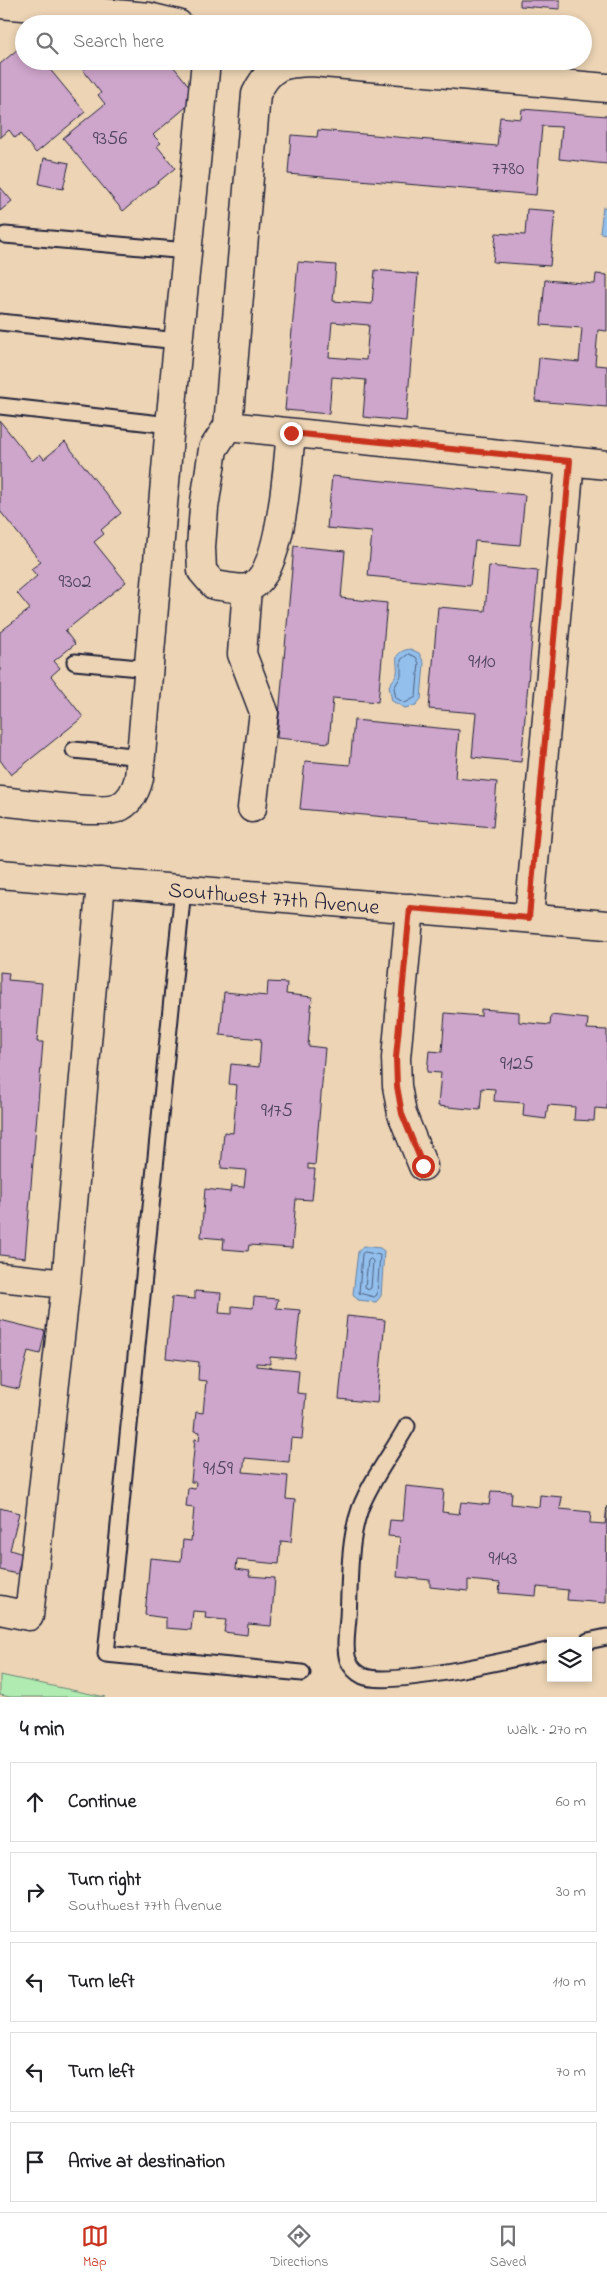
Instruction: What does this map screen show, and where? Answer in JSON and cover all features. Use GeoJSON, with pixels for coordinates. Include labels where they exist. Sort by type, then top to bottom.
{"type":"FeatureCollection","features":[{"type":"Feature","properties":{"kind":"street"},"geometry":{"type":"LineString","coordinates":[[0,4],[126,15]]}},
{"type":"Feature","properties":{"kind":"street"},"geometry":{"type":"LineString","coordinates":[[0,801],[106,811],[126,803],[137,786],[142,757],[170,425],[205,70]]}},
{"type":"Feature","properties":{"kind":"street"},"geometry":{"type":"LineString","coordinates":[[272,70],[263,80],[256,94],[228,426],[213,449],[204,508],[201,547],[202,571],[214,585],[247,588],[259,581],[268,569],[274,554],[291,433]]}},
{"type":"Feature","properties":{"kind":"street"},"geometry":{"type":"LineString","coordinates":[[403,70],[607,88]]}},
{"type":"Feature","properties":{"kind":"street"},"geometry":{"type":"LineString","coordinates":[[228,426],[607,465]]}},
{"type":"Feature","properties":{"kind":"street"},"geometry":{"type":"LineString","coordinates":[[529,918],[570,461]]}},
{"type":"Feature","properties":{"kind":"street"},"geometry":{"type":"LineString","coordinates":[[247,588],[242,654],[264,712],[252,808]]}},
{"type":"Feature","properties":{"kind":"street","name":"Southwest 77th Avenue"},"geometry":{"type":"LineString","coordinates":[[0,874],[607,924]]}},
{"type":"Feature","properties":{"kind":"street"},"geometry":{"type":"LineString","coordinates":[[0,1610],[28,1616],[66,1284],[100,882]]}},
{"type":"Feature","properties":{"kind":"street"},"geometry":{"type":"LineString","coordinates":[[410,908],[396,1058],[397,1086],[402,1114],[423,1166]]}},
{"type":"Feature","properties":{"kind":"street"},"geometry":{"type":"LineString","coordinates":[[0,1276],[66,1284]]}},
{"type":"Feature","properties":{"kind":"lane"},"geometry":{"type":"LineString","coordinates":[[6,235],[187,251]]}},
{"type":"Feature","properties":{"kind":"lane"},"geometry":{"type":"LineString","coordinates":[[0,322],[178,341]]}},
{"type":"Feature","properties":{"kind":"lane"},"geometry":{"type":"LineString","coordinates":[[0,406],[170,425]]}},
{"type":"Feature","properties":{"kind":"lane"},"geometry":{"type":"LineString","coordinates":[[75,662],[149,669]]}},
{"type":"Feature","properties":{"kind":"lane"},"geometry":{"type":"LineString","coordinates":[[74,750],[142,757]]}},
{"type":"Feature","properties":{"kind":"lane"},"geometry":{"type":"LineString","coordinates":[[183,889],[106,1654],[302,1673]]}},
{"type":"Feature","properties":{"kind":"lane"},"geometry":{"type":"LineString","coordinates":[[407,1426],[369,1490],[360,1510],[356,1527],[350,1568],[346,1643],[348,1660],[354,1670],[364,1676],[375,1679],[412,1677],[547,1651]]}},
{"type":"Feature","properties":{"kind":"lane"},"geometry":{"type":"LineString","coordinates":[[592,1640],[607,1637]]}},
{"type":"Feature","properties":{"kind":"green space"},"geometry":{"type":"Polygon","coordinates":[[[0,1675],[105,1697],[10,1697],[0,1695],[0,1675]]]}},
{"type":"Feature","properties":{"kind":"water"},"geometry":{"type":"Polygon","coordinates":[[[603,207],[607,208],[607,234],[600,233],[603,207]]]}},
{"type":"Feature","properties":{"kind":"water"},"geometry":{"type":"Polygon","coordinates":[[[410,649],[419,653],[424,663],[421,699],[416,705],[405,708],[392,701],[389,686],[396,676],[397,656],[399,653],[410,649]]]}},
{"type":"Feature","properties":{"kind":"water"},"geometry":{"type":"Polygon","coordinates":[[[363,1246],[380,1248],[384,1251],[381,1296],[376,1302],[358,1300],[353,1294],[358,1252],[363,1246]]]}},
{"type":"Feature","properties":{"kind":"building"},"geometry":{"type":"Polygon","coordinates":[[[520,0],[560,0],[560,9],[520,6],[520,0]]]}},
{"type":"Feature","properties":{"kind":"building"},"geometry":{"type":"Polygon","coordinates":[[[15,52],[15,70],[50,70],[85,112],[36,153],[20,134],[15,138],[9,130],[0,138],[0,64],[15,52]]]}},
{"type":"Feature","properties":{"kind":"building"},"geometry":{"type":"Polygon","coordinates":[[[83,70],[176,70],[198,97],[153,135],[161,143],[157,146],[175,168],[123,211],[63,138],[105,104],[98,95],[101,93],[83,70]]]}},
{"type":"Feature","properties":{"kind":"building"},"geometry":{"type":"Polygon","coordinates":[[[522,109],[607,116],[607,164],[559,159],[562,127],[542,126],[536,195],[288,174],[291,135],[317,137],[318,130],[497,146],[500,117],[521,119],[522,109]]]}},
{"type":"Feature","properties":{"kind":"building"},"geometry":{"type":"Polygon","coordinates":[[[44,158],[69,163],[63,189],[39,184],[44,158]]]}},
{"type":"Feature","properties":{"kind":"building"},"geometry":{"type":"Polygon","coordinates":[[[0,187],[12,201],[0,211],[0,187]]]}},
{"type":"Feature","properties":{"kind":"building"},"geometry":{"type":"Polygon","coordinates":[[[527,209],[555,211],[550,266],[493,262],[496,233],[525,235],[527,209]]]}},
{"type":"Feature","properties":{"kind":"building"},"geometry":{"type":"Polygon","coordinates":[[[298,262],[336,265],[333,301],[372,304],[375,270],[418,274],[406,421],[363,417],[366,380],[332,377],[329,414],[285,410],[298,262]],[[332,322],[329,357],[366,360],[369,325],[332,322]]]}},
{"type":"Feature","properties":{"kind":"building"},"geometry":{"type":"Polygon","coordinates":[[[596,274],[607,275],[607,331],[598,330],[595,365],[607,366],[607,407],[535,401],[539,358],[579,362],[582,328],[541,325],[545,280],[595,284],[596,274]]]}},
{"type":"Feature","properties":{"kind":"building"},"geometry":{"type":"Polygon","coordinates":[[[0,421],[32,461],[40,454],[44,459],[65,442],[121,513],[101,530],[104,534],[94,542],[126,582],[65,631],[75,644],[54,661],[60,668],[51,676],[83,717],[11,775],[0,760],[0,632],[30,609],[17,593],[37,576],[31,569],[41,562],[0,511],[0,421]]]}},
{"type":"Feature","properties":{"kind":"building"},"geometry":{"type":"Polygon","coordinates":[[[332,476],[525,495],[520,545],[475,541],[470,586],[368,576],[372,532],[327,528],[332,476]]]}},
{"type":"Feature","properties":{"kind":"building"},"geometry":{"type":"Polygon","coordinates":[[[294,546],[345,551],[341,598],[387,603],[378,702],[333,698],[329,743],[277,738],[294,546]]]}},
{"type":"Feature","properties":{"kind":"building"},"geometry":{"type":"Polygon","coordinates":[[[489,566],[538,571],[521,762],[472,757],[476,713],[429,709],[438,607],[485,611],[489,566]]]}},
{"type":"Feature","properties":{"kind":"building"},"geometry":{"type":"Polygon","coordinates":[[[354,720],[459,730],[455,778],[497,782],[493,827],[300,809],[305,761],[350,765],[354,720]]]}},
{"type":"Feature","properties":{"kind":"building"},"geometry":{"type":"Polygon","coordinates":[[[0,972],[9,973],[8,980],[42,983],[37,1042],[43,1042],[25,1258],[0,1255],[0,972]]]}},
{"type":"Feature","properties":{"kind":"building"},"geometry":{"type":"Polygon","coordinates":[[[268,982],[287,983],[286,994],[312,997],[308,1046],[325,1048],[315,1165],[308,1164],[308,1169],[315,1169],[312,1200],[296,1199],[292,1248],[249,1245],[248,1251],[223,1249],[224,1239],[201,1237],[205,1189],[230,1192],[231,1186],[244,1187],[246,1170],[221,1168],[224,1132],[233,1133],[237,1085],[229,1084],[231,1064],[259,1067],[261,1039],[220,1035],[224,992],[267,996],[268,982]]]}},
{"type":"Feature","properties":{"kind":"building"},"geometry":{"type":"Polygon","coordinates":[[[481,1009],[519,1012],[519,1022],[550,1025],[551,1015],[588,1019],[587,1029],[607,1030],[607,1109],[595,1108],[594,1121],[574,1120],[575,1107],[548,1105],[546,1119],[523,1116],[524,1103],[494,1101],[495,1089],[482,1088],[480,1110],[438,1106],[441,1073],[427,1072],[429,1051],[442,1052],[445,1013],[481,1016],[481,1009]]]}},
{"type":"Feature","properties":{"kind":"building"},"geometry":{"type":"Polygon","coordinates":[[[195,1291],[221,1293],[219,1313],[232,1314],[232,1306],[253,1308],[254,1297],[278,1299],[276,1308],[300,1310],[295,1359],[270,1357],[270,1364],[256,1363],[256,1366],[299,1370],[297,1393],[306,1394],[302,1439],[291,1438],[289,1462],[245,1458],[243,1472],[288,1476],[286,1499],[295,1500],[291,1542],[281,1541],[279,1564],[237,1560],[236,1569],[250,1571],[249,1576],[275,1578],[271,1626],[248,1624],[247,1635],[224,1632],[226,1620],[205,1618],[206,1612],[193,1611],[191,1630],[166,1628],[166,1618],[145,1615],[150,1558],[181,1561],[183,1540],[191,1541],[194,1508],[186,1507],[188,1488],[195,1489],[196,1482],[191,1482],[195,1439],[199,1440],[200,1432],[194,1431],[196,1412],[203,1413],[206,1381],[198,1380],[199,1362],[166,1358],[172,1297],[195,1299],[195,1291]]]}},
{"type":"Feature","properties":{"kind":"building"},"geometry":{"type":"Polygon","coordinates":[[[347,1316],[385,1320],[377,1403],[339,1399],[347,1316]]]}},
{"type":"Feature","properties":{"kind":"building"},"geometry":{"type":"Polygon","coordinates":[[[0,1320],[45,1331],[40,1354],[28,1351],[19,1389],[0,1385],[0,1320]]]}},
{"type":"Feature","properties":{"kind":"building"},"geometry":{"type":"Polygon","coordinates":[[[406,1486],[444,1490],[442,1512],[459,1514],[461,1502],[489,1505],[491,1491],[512,1492],[511,1504],[539,1507],[540,1495],[562,1497],[560,1509],[591,1512],[590,1523],[605,1524],[607,1506],[606,1603],[567,1600],[568,1590],[537,1587],[536,1596],[499,1593],[500,1583],[468,1580],[468,1591],[430,1587],[430,1580],[397,1577],[400,1537],[388,1536],[390,1520],[403,1521],[406,1486]]]}},
{"type":"Feature","properties":{"kind":"building"},"geometry":{"type":"Polygon","coordinates":[[[0,1508],[19,1513],[10,1550],[23,1554],[17,1574],[0,1570],[0,1508]]]}},
{"type":"Feature","properties":{"kind":"route"},"geometry":{"type":"LineString","coordinates":[[291,433],[570,461],[529,918],[410,908],[396,1058],[397,1086],[402,1114],[423,1166]]}}]}
